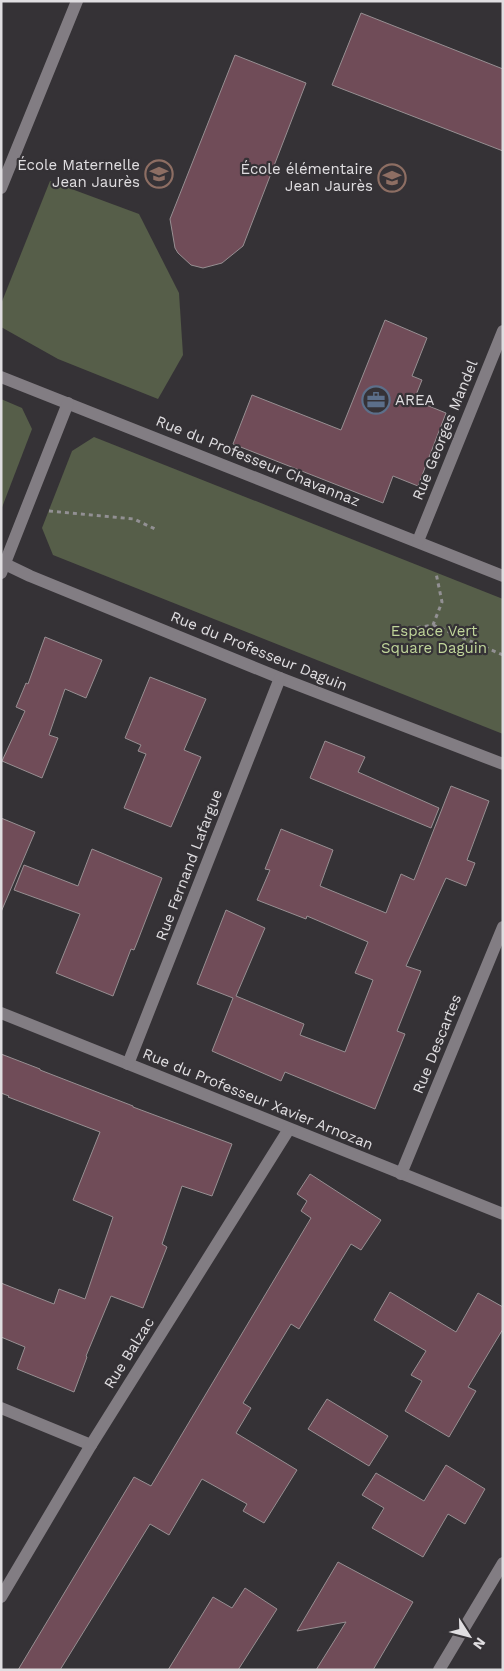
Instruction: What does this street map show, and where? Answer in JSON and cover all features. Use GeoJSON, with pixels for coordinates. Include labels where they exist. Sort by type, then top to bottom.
{"type":"FeatureCollection","features":[{"type":"Feature","properties":{"kind":"street"},"geometry":{"type":"LineString","coordinates":[[1,188],[77,1]]}},
{"type":"Feature","properties":{"kind":"street","name":"Rue Georges Mandel"},"geometry":{"type":"LineString","coordinates":[[418,541],[503,331]]}},
{"type":"Feature","properties":{"kind":"street","name":"Rue du Professeur Chavannaz"},"geometry":{"type":"LineString","coordinates":[[1,377],[503,576]]}},
{"type":"Feature","properties":{"kind":"street"},"geometry":{"type":"LineString","coordinates":[[3,568],[68,403]]}},
{"type":"Feature","properties":{"kind":"street","name":"Rue du Professeur Daguin"},"geometry":{"type":"LineString","coordinates":[[3,568],[40,580],[280,678],[503,764]]}},
{"type":"Feature","properties":{"kind":"street","name":"Rue Fernand Lafargue"},"geometry":{"type":"LineString","coordinates":[[128,1064],[280,678]]}},
{"type":"Feature","properties":{"kind":"street","name":"Rue Descartes"},"geometry":{"type":"LineString","coordinates":[[401,1174],[503,927]]}},
{"type":"Feature","properties":{"kind":"street","name":"Rue du Professeur Xavier Arnozan"},"geometry":{"type":"LineString","coordinates":[[1,1013],[503,1214]]}},
{"type":"Feature","properties":{"kind":"street","name":"Rue Balzac"},"geometry":{"type":"LineString","coordinates":[[1,1597],[91,1445],[289,1129]]}},
{"type":"Feature","properties":{"kind":"street"},"geometry":{"type":"LineString","coordinates":[[1,1408],[91,1445]]}},
{"type":"Feature","properties":{"kind":"street"},"geometry":{"type":"LineString","coordinates":[[439,1670],[503,1563]]}},
{"type":"Feature","properties":{"kind":"path"},"geometry":{"type":"LineString","coordinates":[[19,527],[37,533],[49,510],[134,519],[155,529]]}},
{"type":"Feature","properties":{"kind":"path"},"geometry":{"type":"LineString","coordinates":[[433,625],[442,602],[436,569],[439,550]]}},
{"type":"Feature","properties":{"kind":"path"},"geometry":{"type":"LineString","coordinates":[[409,630],[433,625],[503,655]]}},
{"type":"Feature","properties":{"kind":"green space"},"geometry":{"type":"Polygon","coordinates":[[[50,181],[139,214],[179,293],[183,355],[158,399],[58,359],[1,327],[1,304],[50,181]]]}},
{"type":"Feature","properties":{"kind":"green space"},"geometry":{"type":"Polygon","coordinates":[[[1,399],[22,408],[32,429],[1,510],[1,399]]]}},
{"type":"Feature","properties":{"kind":"green space","name":"Espace Vert Square Daguin"},"geometry":{"type":"Polygon","coordinates":[[[94,437],[503,599],[503,734],[53,555],[42,528],[72,451],[94,437]]]}},
{"type":"Feature","properties":{"kind":"building"},"geometry":{"type":"Polygon","coordinates":[[[361,13],[503,69],[503,151],[332,85],[361,13]]]}},
{"type":"Feature","properties":{"kind":"building"},"geometry":{"type":"Polygon","coordinates":[[[235,55],[306,83],[243,246],[222,263],[203,268],[191,265],[178,253],[175,248],[170,219],[235,55]]]}},
{"type":"Feature","properties":{"kind":"building"},"geometry":{"type":"Polygon","coordinates":[[[385,320],[427,338],[412,376],[422,380],[414,400],[446,413],[418,486],[393,476],[383,503],[233,444],[252,395],[341,430],[385,320]]]}},
{"type":"Feature","properties":{"kind":"building"},"geometry":{"type":"Polygon","coordinates":[[[45,637],[102,660],[86,698],[65,689],[49,735],[58,738],[42,778],[2,761],[25,711],[16,707],[26,683],[28,684],[45,637]]]}},
{"type":"Feature","properties":{"kind":"building"},"geometry":{"type":"Polygon","coordinates":[[[150,677],[206,699],[184,750],[201,757],[171,827],[124,808],[146,754],[138,751],[141,745],[125,738],[150,677]]]}},
{"type":"Feature","properties":{"kind":"building"},"geometry":{"type":"Polygon","coordinates":[[[325,741],[365,757],[358,772],[439,808],[431,828],[310,778],[325,741]]]}},
{"type":"Feature","properties":{"kind":"building"},"geometry":{"type":"Polygon","coordinates":[[[451,786],[489,801],[467,860],[475,863],[466,886],[446,878],[406,966],[421,971],[397,1031],[405,1034],[375,1109],[285,1072],[281,1081],[212,1051],[233,998],[197,984],[226,910],[265,928],[236,996],[304,1024],[300,1035],[345,1052],[373,980],[355,973],[368,942],[307,916],[306,919],[257,900],[270,870],[265,869],[281,829],[333,850],[320,886],[386,913],[401,874],[414,880],[451,786]]]}},
{"type":"Feature","properties":{"kind":"building"},"geometry":{"type":"Polygon","coordinates":[[[1,818],[35,832],[1,912],[1,818]]]}},
{"type":"Feature","properties":{"kind":"building"},"geometry":{"type":"Polygon","coordinates":[[[92,849],[162,878],[134,950],[131,949],[113,996],[56,973],[80,914],[14,890],[24,865],[78,886],[92,849]]]}},
{"type":"Feature","properties":{"kind":"building"},"geometry":{"type":"Polygon","coordinates":[[[1,1054],[232,1144],[212,1196],[182,1186],[162,1244],[167,1247],[143,1308],[111,1296],[86,1356],[74,1392],[17,1369],[25,1347],[1,1337],[1,1283],[54,1304],[59,1289],[85,1299],[113,1217],[73,1200],[100,1132],[1,1093],[1,1054]]]}},
{"type":"Feature","properties":{"kind":"building"},"geometry":{"type":"Polygon","coordinates":[[[310,1174],[381,1220],[361,1250],[351,1244],[299,1329],[291,1324],[243,1403],[251,1408],[236,1433],[297,1470],[264,1523],[243,1511],[247,1504],[202,1479],[169,1535],[150,1524],[60,1670],[18,1670],[134,1477],[151,1486],[311,1218],[301,1211],[307,1201],[297,1194],[310,1174]]]}},
{"type":"Feature","properties":{"kind":"building"},"geometry":{"type":"Polygon","coordinates":[[[390,1292],[456,1332],[478,1293],[503,1307],[503,1329],[468,1387],[476,1391],[449,1437],[405,1411],[422,1381],[411,1375],[426,1351],[374,1320],[390,1292]]]}},
{"type":"Feature","properties":{"kind":"building"},"geometry":{"type":"Polygon","coordinates":[[[327,1399],[388,1436],[369,1466],[308,1429],[327,1399]]]}},
{"type":"Feature","properties":{"kind":"building"},"geometry":{"type":"Polygon","coordinates":[[[446,1465],[485,1489],[465,1524],[448,1514],[423,1557],[372,1528],[384,1508],[362,1495],[376,1473],[424,1501],[446,1465]]]}},
{"type":"Feature","properties":{"kind":"building"},"geometry":{"type":"Polygon","coordinates":[[[338,1562],[413,1602],[373,1670],[316,1670],[346,1622],[297,1631],[338,1562]]]}},
{"type":"Feature","properties":{"kind":"building"},"geometry":{"type":"Polygon","coordinates":[[[245,1588],[277,1609],[238,1670],[168,1670],[213,1597],[232,1608],[245,1588]]]}},
{"type":"Feature","properties":{"kind":"place","name":"École Maternelle Jean Jaurès"},"geometry":{"type":"Point","coordinates":[159,174]}},
{"type":"Feature","properties":{"kind":"place","name":"École élémentaire Jean Jaurès"},"geometry":{"type":"Point","coordinates":[392,178]}},
{"type":"Feature","properties":{"kind":"place","name":"AREA"},"geometry":{"type":"Point","coordinates":[376,400]}}]}
